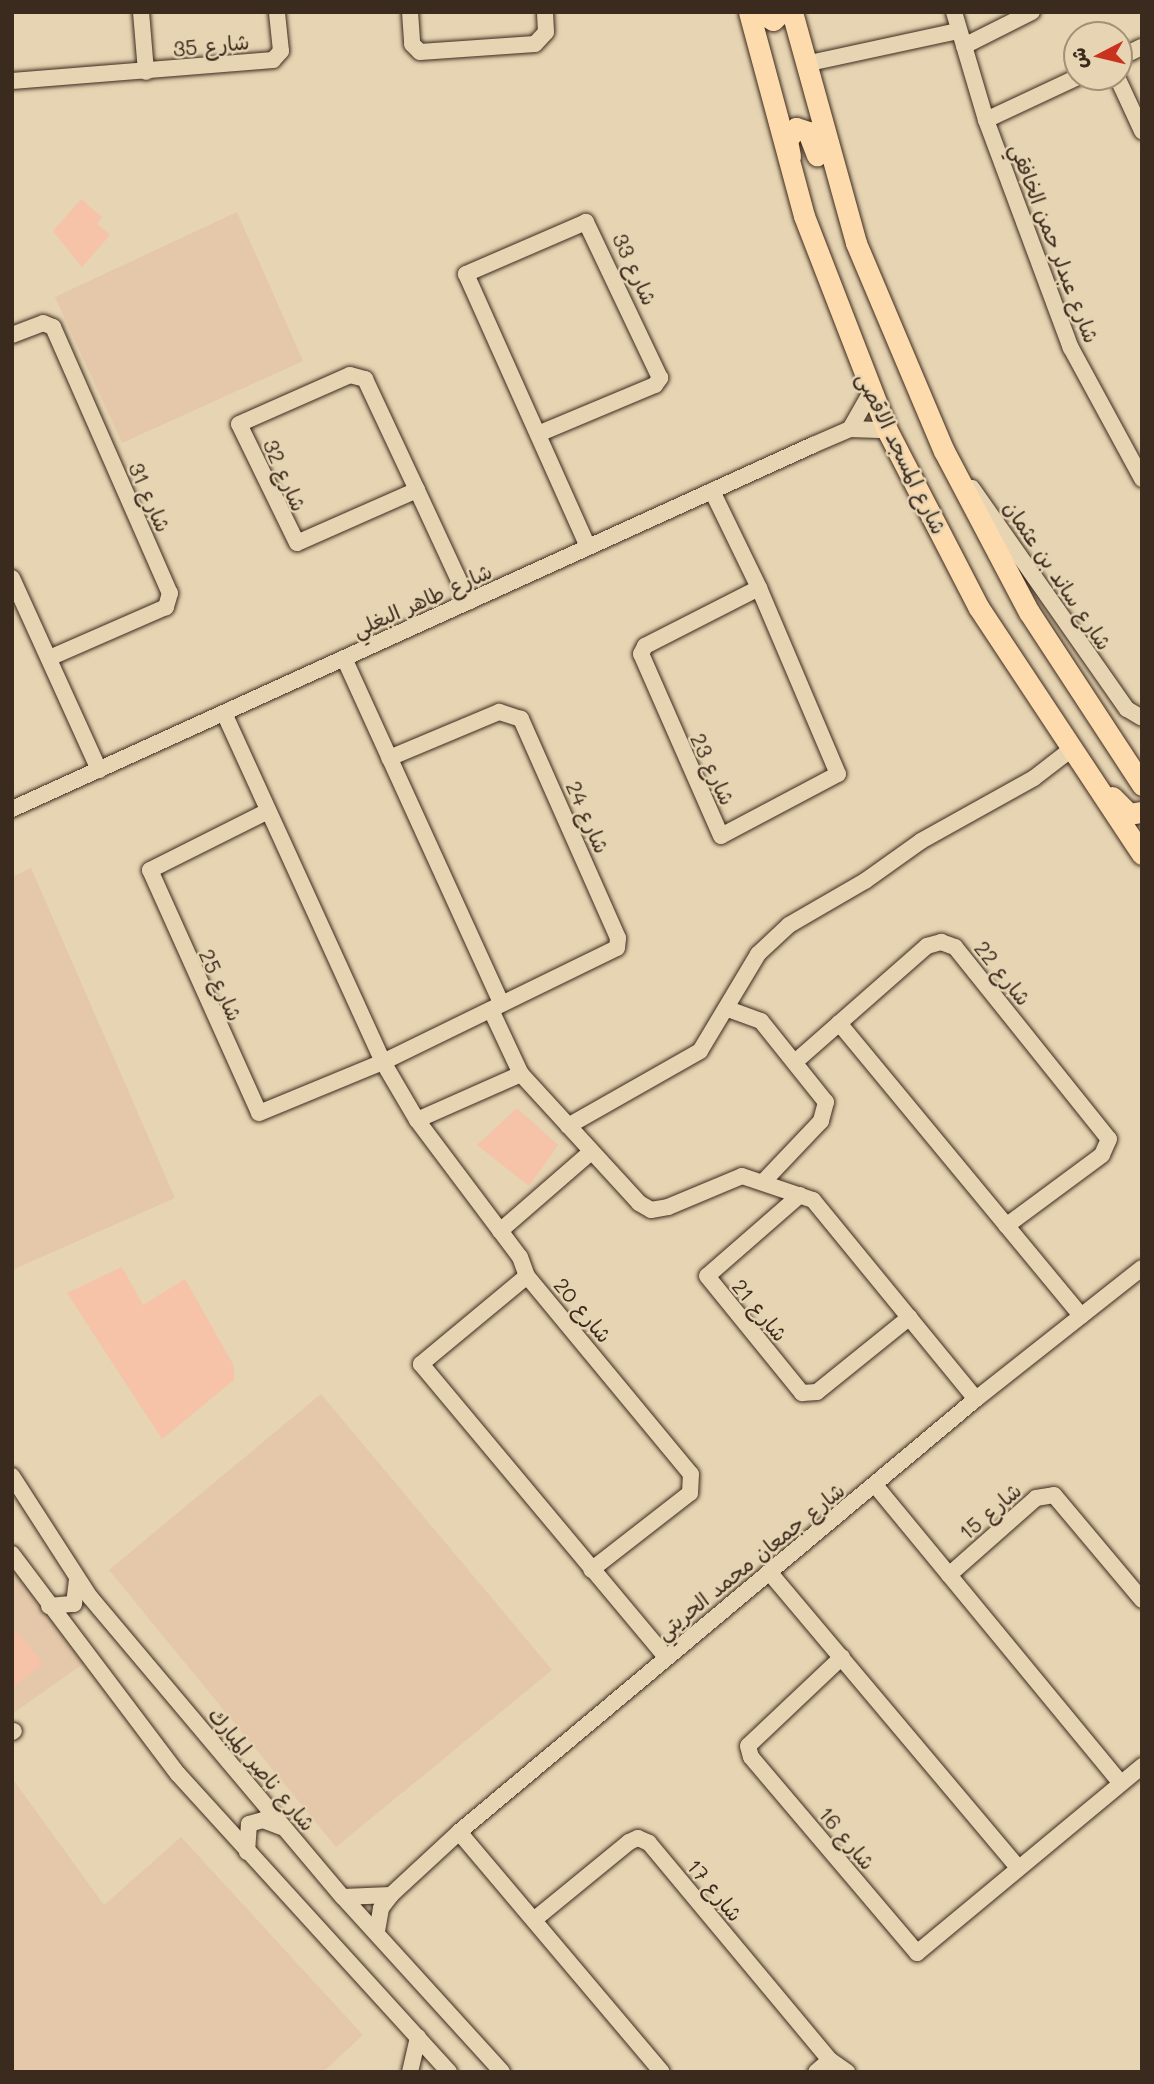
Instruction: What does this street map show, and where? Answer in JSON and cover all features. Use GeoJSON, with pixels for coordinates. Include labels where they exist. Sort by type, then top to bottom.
{"type":"FeatureCollection","features":[{"type":"Feature","properties":{"kind":"main road","name":"شارع المسجد الاقصى"},"geometry":{"type":"LineString","coordinates":[[749,12],[794,183],[887,430],[979,608],[1071,755],[1142,854]]}},
{"type":"Feature","properties":{"kind":"main road"},"geometry":{"type":"LineString","coordinates":[[760,12],[773,20],[781,12]]}},
{"type":"Feature","properties":{"kind":"main road","name":"شارع المسجد الاقصى"},"geometry":{"type":"LineString","coordinates":[[792,12],[856,243],[944,451],[1029,612],[1141,785]]}},
{"type":"Feature","properties":{"kind":"main road"},"geometry":{"type":"LineString","coordinates":[[794,183],[787,140],[796,128],[803,128],[856,243]]}},
{"type":"Feature","properties":{"kind":"main road"},"geometry":{"type":"LineString","coordinates":[[1071,755],[1129,814],[1142,812]]}},
{"type":"Feature","properties":{"kind":"street","name":"شارع 35"},"geometry":{"type":"LineString","coordinates":[[141,12],[146,72]]}},
{"type":"Feature","properties":{"kind":"street","name":"شارع 35"},"geometry":{"type":"LineString","coordinates":[[12,81],[273,60],[281,51],[277,12]]}},
{"type":"Feature","properties":{"kind":"street"},"geometry":{"type":"LineString","coordinates":[[410,12],[413,47],[424,52],[535,44],[547,32],[545,12]]}},
{"type":"Feature","properties":{"kind":"street","name":"شارع عبدلر حمن الخافقي"},"geometry":{"type":"LineString","coordinates":[[954,12],[986,120],[1071,348],[1142,480]]}},
{"type":"Feature","properties":{"kind":"street"},"geometry":{"type":"LineString","coordinates":[[805,64],[961,38],[1032,12]]}},
{"type":"Feature","properties":{"kind":"street"},"geometry":{"type":"LineString","coordinates":[[986,120],[1063,84]]}},
{"type":"Feature","properties":{"kind":"street"},"geometry":{"type":"LineString","coordinates":[[1123,91],[1142,131]]}},
{"type":"Feature","properties":{"kind":"street","name":"شارع 33"},"geometry":{"type":"LineString","coordinates":[[538,434],[655,385],[660,378],[586,222],[466,274],[588,547]]}},
{"type":"Feature","properties":{"kind":"street","name":"شارع 31"},"geometry":{"type":"LineString","coordinates":[[12,335],[43,323],[53,327],[170,593],[166,607],[49,658]]}},
{"type":"Feature","properties":{"kind":"street","name":"شارع 32"},"geometry":{"type":"LineString","coordinates":[[417,490],[297,543],[239,424],[358,375],[417,490],[469,602]]}},
{"type":"Feature","properties":{"kind":"street"},"geometry":{"type":"LineString","coordinates":[[850,429],[871,392]]}},
{"type":"Feature","properties":{"kind":"street","name":"شارع طاهر البغلي"},"geometry":{"type":"LineString","coordinates":[[12,809],[850,429],[887,430]]}},
{"type":"Feature","properties":{"kind":"street","name":"شارع ساند بن عثمان"},"geometry":{"type":"LineString","coordinates":[[944,451],[1127,709],[1142,718]]}},
{"type":"Feature","properties":{"kind":"street","name":"شارع 23"},"geometry":{"type":"LineString","coordinates":[[712,491],[759,588],[838,774],[721,836],[641,654],[645,646],[759,588]]}},
{"type":"Feature","properties":{"kind":"street"},"geometry":{"type":"LineString","coordinates":[[12,578],[99,770]]}},
{"type":"Feature","properties":{"kind":"street"},"geometry":{"type":"LineString","coordinates":[[344,659],[496,1006],[521,1074],[639,1203],[651,1210],[725,1179],[765,1180],[800,1195],[821,1208],[976,1399]]}},
{"type":"Feature","properties":{"kind":"street","name":"شارع 24"},"geometry":{"type":"LineString","coordinates":[[389,758],[499,712],[521,719],[618,938],[610,955],[496,1006],[442,1034]]}},
{"type":"Feature","properties":{"kind":"street"},"geometry":{"type":"LineString","coordinates":[[224,713],[383,1062],[417,1120],[520,1257],[527,1276]]}},
{"type":"Feature","properties":{"kind":"street"},"geometry":{"type":"LineString","coordinates":[[568,1126],[700,1051],[728,1009],[758,954],[789,925],[865,881],[921,841],[1071,755]]}},
{"type":"Feature","properties":{"kind":"street","name":"شارع 25"},"geometry":{"type":"LineString","coordinates":[[268,811],[150,870],[252,1106],[268,1112],[442,1034]]}},
{"type":"Feature","properties":{"kind":"street","name":"شارع 22"},"geometry":{"type":"LineString","coordinates":[[839,1023],[937,942],[955,947],[1105,1130],[1109,1142],[1102,1155],[1006,1226]]}},
{"type":"Feature","properties":{"kind":"street"},"geometry":{"type":"LineString","coordinates":[[728,1009],[757,1018],[823,1097],[826,1112],[765,1180]]}},
{"type":"Feature","properties":{"kind":"street"},"geometry":{"type":"LineString","coordinates":[[795,1062],[839,1023],[1081,1316]]}},
{"type":"Feature","properties":{"kind":"street"},"geometry":{"type":"LineString","coordinates":[[417,1120],[521,1074]]}},
{"type":"Feature","properties":{"kind":"street"},"geometry":{"type":"LineString","coordinates":[[500,1231],[591,1152]]}},
{"type":"Feature","properties":{"kind":"street","name":"شارع 21"},"geometry":{"type":"LineString","coordinates":[[800,1195],[707,1276],[802,1393],[817,1392],[910,1317]]}},
{"type":"Feature","properties":{"kind":"street","name":"شارع جمعان محمد الحريتي"},"geometry":{"type":"LineString","coordinates":[[377,1931],[381,1908],[391,1895],[459,1832],[976,1399],[1142,1268]]}},
{"type":"Feature","properties":{"kind":"street","name":"شارع 20"},"geometry":{"type":"LineString","coordinates":[[592,1570],[694,1485],[691,1474],[527,1276],[421,1364],[592,1570],[666,1657]]}},
{"type":"Feature","properties":{"kind":"street","name":"شارع ناصر المبارك"},"geometry":{"type":"LineString","coordinates":[[12,1476],[90,1597],[286,1831],[502,2072]]}},
{"type":"Feature","properties":{"kind":"street"},"geometry":{"type":"LineString","coordinates":[[875,1485],[1121,1783],[1142,1766]]}},
{"type":"Feature","properties":{"kind":"street","name":"شارع 15"},"geometry":{"type":"LineString","coordinates":[[949,1575],[1036,1498],[1054,1495],[1142,1600]]}},
{"type":"Feature","properties":{"kind":"street"},"geometry":{"type":"LineString","coordinates":[[12,1554],[178,1774],[247,1853],[449,2072]]}},
{"type":"Feature","properties":{"kind":"street"},"geometry":{"type":"LineString","coordinates":[[49,1606],[74,1604],[77,1573]]}},
{"type":"Feature","properties":{"kind":"street"},"geometry":{"type":"LineString","coordinates":[[770,1573],[1018,1868]]}},
{"type":"Feature","properties":{"kind":"street","name":"شارع 16"},"geometry":{"type":"LineString","coordinates":[[842,1657],[752,1737],[751,1757],[917,1953],[1121,1783]]}},
{"type":"Feature","properties":{"kind":"street"},"geometry":{"type":"LineString","coordinates":[[247,1853],[244,1832],[253,1821],[269,1821],[286,1831]]}},
{"type":"Feature","properties":{"kind":"street"},"geometry":{"type":"LineString","coordinates":[[459,1832],[662,2072]]}},
{"type":"Feature","properties":{"kind":"street","name":"شارع 17"},"geometry":{"type":"LineString","coordinates":[[535,1919],[629,1842],[638,1838],[649,1843],[830,2060],[847,2072]]}},
{"type":"Feature","properties":{"kind":"street"},"geometry":{"type":"LineString","coordinates":[[343,1896],[391,1895]]}},
{"type":"Feature","properties":{"kind":"street"},"geometry":{"type":"LineString","coordinates":[[410,2072],[418,2037]]}},
{"type":"Feature","properties":{"kind":"street"},"geometry":{"type":"LineString","coordinates":[[816,2072],[830,2060]]}},
{"type":"Feature","properties":{"kind":"shaded area"},"geometry":{"type":"Polygon","coordinates":[[[237,212],[303,361],[122,443],[55,297],[237,212]]]}},
{"type":"Feature","properties":{"kind":"shaded area"},"geometry":{"type":"Polygon","coordinates":[[[31,868],[175,1198],[12,1270],[12,877],[31,868]]]}},
{"type":"Feature","properties":{"kind":"shaded area"},"geometry":{"type":"Polygon","coordinates":[[[321,1394],[552,1670],[336,1847],[109,1570],[321,1394]]]}},
{"type":"Feature","properties":{"kind":"shaded area"},"geometry":{"type":"Polygon","coordinates":[[[12,1553],[90,1659],[12,1714],[12,1553]]]}},
{"type":"Feature","properties":{"kind":"shaded area"},"geometry":{"type":"Polygon","coordinates":[[[12,1778],[104,1905],[181,1837],[363,2035],[323,2072],[12,2072],[12,1778]]]}},
{"type":"Feature","properties":{"kind":"building"},"geometry":{"type":"Polygon","coordinates":[[[81,199],[102,217],[97,224],[110,235],[82,267],[53,231],[81,199]]]}},
{"type":"Feature","properties":{"kind":"building"},"geometry":{"type":"Polygon","coordinates":[[[517,1108],[558,1145],[529,1186],[477,1145],[517,1108]]]}},
{"type":"Feature","properties":{"kind":"building"},"geometry":{"type":"Polygon","coordinates":[[[122,1267],[143,1305],[185,1279],[234,1366],[234,1380],[162,1439],[67,1293],[122,1267]]]}},
{"type":"Feature","properties":{"kind":"building"},"geometry":{"type":"Polygon","coordinates":[[[18,1632],[43,1664],[12,1688],[12,1637],[18,1632]]]}}]}
